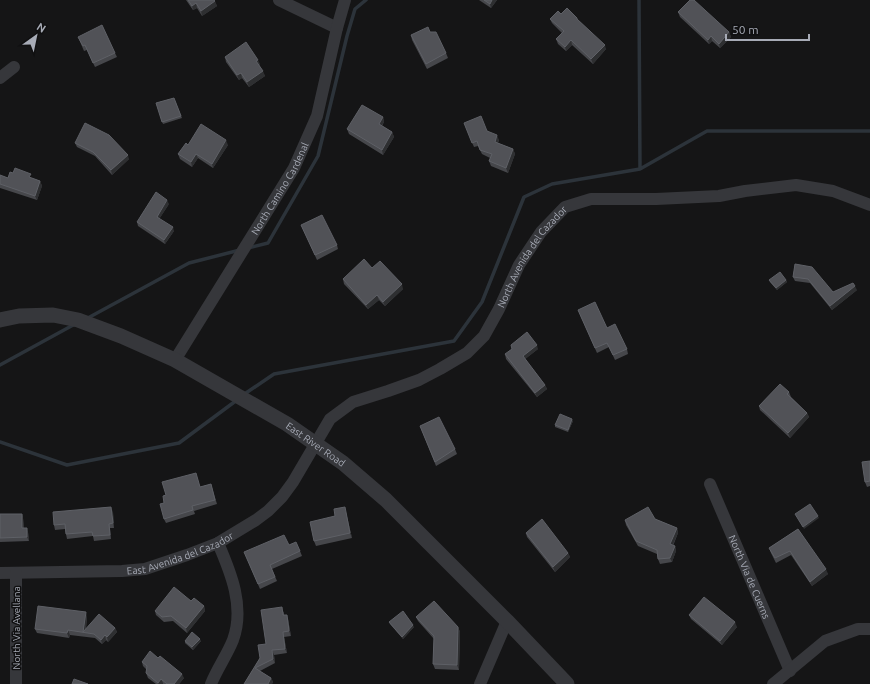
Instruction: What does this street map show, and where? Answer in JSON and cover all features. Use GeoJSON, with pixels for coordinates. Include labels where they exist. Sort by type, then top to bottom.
{"type":"FeatureCollection","features":[{"type":"Feature","properties":{"kind":"street"},"geometry":{"type":"LineString","coordinates":[[279,0],[337,28]]}},
{"type":"Feature","properties":{"kind":"street","name":"North Camino Cardenal"},"geometry":{"type":"LineString","coordinates":[[175,360],[294,168],[317,116],[337,28],[345,0]]}},
{"type":"Feature","properties":{"kind":"street"},"geometry":{"type":"LineString","coordinates":[[0,78],[14,68]]}},
{"type":"Feature","properties":{"kind":"street","name":"North Avenida del Cazador"},"geometry":{"type":"LineString","coordinates":[[317,444],[330,419],[353,402],[388,392],[419,380],[466,353],[484,336],[499,309],[519,264],[541,232],[565,208],[591,199],[656,199],[719,196],[796,185],[833,191],[870,205]]}},
{"type":"Feature","properties":{"kind":"street","name":"East River Road"},"geometry":{"type":"LineString","coordinates":[[0,320],[19,316],[52,315],[78,320],[121,336],[175,360],[287,424],[317,444],[386,500],[507,621],[567,684]]}},
{"type":"Feature","properties":{"kind":"street","name":"East Avenida del Cazador"},"geometry":{"type":"LineString","coordinates":[[0,573],[122,571],[145,569],[172,561],[218,543],[262,515],[282,497],[317,444]]}},
{"type":"Feature","properties":{"kind":"street","name":"North Via de Cuerns"},"geometry":{"type":"LineString","coordinates":[[710,484],[790,671]]}},
{"type":"Feature","properties":{"kind":"street"},"geometry":{"type":"LineString","coordinates":[[211,684],[233,639],[238,615],[233,582],[218,543]]}},
{"type":"Feature","properties":{"kind":"street","name":"North Via Avellana"},"geometry":{"type":"LineString","coordinates":[[16,573],[16,684]]}},
{"type":"Feature","properties":{"kind":"street"},"geometry":{"type":"LineString","coordinates":[[480,684],[507,621]]}},
{"type":"Feature","properties":{"kind":"street"},"geometry":{"type":"LineString","coordinates":[[773,684],[825,641],[858,629],[870,629]]}},
{"type":"Feature","properties":{"kind":"building"},"geometry":{"type":"Polygon","coordinates":[[[188,0],[215,1],[201,11],[196,3],[192,6],[188,0]]]}},
{"type":"Feature","properties":{"kind":"building"},"geometry":{"type":"Polygon","coordinates":[[[484,0],[492,0],[490,4],[484,0]]]}},
{"type":"Feature","properties":{"kind":"building"},"geometry":{"type":"Polygon","coordinates":[[[690,0],[694,0],[729,32],[719,44],[711,36],[708,40],[678,12],[690,0]]]}},
{"type":"Feature","properties":{"kind":"building"},"geometry":{"type":"Polygon","coordinates":[[[567,8],[605,45],[591,59],[571,40],[565,47],[556,39],[564,31],[550,19],[558,11],[561,14],[567,8]]]}},
{"type":"Feature","properties":{"kind":"building"},"geometry":{"type":"Polygon","coordinates":[[[102,25],[115,53],[93,63],[85,45],[83,46],[78,37],[102,25]]]}},
{"type":"Feature","properties":{"kind":"building"},"geometry":{"type":"Polygon","coordinates":[[[428,27],[430,32],[436,32],[446,53],[426,64],[411,35],[428,27]]]}},
{"type":"Feature","properties":{"kind":"building"},"geometry":{"type":"Polygon","coordinates":[[[246,42],[258,60],[256,61],[263,71],[247,82],[241,73],[237,75],[225,57],[246,42]]]}},
{"type":"Feature","properties":{"kind":"building"},"geometry":{"type":"Polygon","coordinates":[[[174,98],[181,116],[162,122],[156,103],[174,98]]]}},
{"type":"Feature","properties":{"kind":"building"},"geometry":{"type":"Polygon","coordinates":[[[362,105],[383,117],[379,124],[392,132],[382,150],[347,129],[362,105]]]}},
{"type":"Feature","properties":{"kind":"building"},"geometry":{"type":"Polygon","coordinates":[[[481,116],[487,131],[497,135],[495,142],[513,149],[506,168],[489,161],[492,154],[480,150],[477,141],[472,143],[464,123],[481,116]]]}},
{"type":"Feature","properties":{"kind":"building"},"geometry":{"type":"Polygon","coordinates":[[[85,123],[109,135],[128,155],[111,170],[93,152],[75,143],[85,123]]]}},
{"type":"Feature","properties":{"kind":"building"},"geometry":{"type":"Polygon","coordinates":[[[201,124],[226,140],[212,164],[196,154],[191,162],[178,154],[186,143],[188,145],[201,124]]]}},
{"type":"Feature","properties":{"kind":"building"},"geometry":{"type":"Polygon","coordinates":[[[15,168],[31,174],[29,177],[40,181],[35,196],[0,184],[0,175],[8,178],[10,172],[13,173],[15,168]]]}},
{"type":"Feature","properties":{"kind":"building"},"geometry":{"type":"Polygon","coordinates":[[[156,192],[167,200],[157,217],[173,227],[164,240],[137,222],[156,192]]]}},
{"type":"Feature","properties":{"kind":"building"},"geometry":{"type":"Polygon","coordinates":[[[322,215],[337,245],[315,255],[301,225],[322,215]]]}},
{"type":"Feature","properties":{"kind":"building"},"geometry":{"type":"Polygon","coordinates":[[[364,259],[372,268],[380,261],[402,284],[383,302],[377,295],[366,305],[343,279],[364,259]]]}},
{"type":"Feature","properties":{"kind":"building"},"geometry":{"type":"Polygon","coordinates":[[[795,264],[812,267],[833,292],[853,283],[855,286],[830,306],[808,279],[793,277],[795,264]]]}},
{"type":"Feature","properties":{"kind":"building"},"geometry":{"type":"Polygon","coordinates":[[[780,272],[786,280],[776,288],[769,280],[780,272]]]}},
{"type":"Feature","properties":{"kind":"building"},"geometry":{"type":"Polygon","coordinates":[[[595,302],[607,328],[615,324],[627,349],[613,355],[607,343],[595,348],[578,310],[595,302]]]}},
{"type":"Feature","properties":{"kind":"building"},"geometry":{"type":"Polygon","coordinates":[[[527,332],[537,345],[523,356],[545,385],[535,393],[505,354],[512,349],[511,345],[527,332]]]}},
{"type":"Feature","properties":{"kind":"building"},"geometry":{"type":"Polygon","coordinates":[[[780,384],[789,392],[787,394],[807,413],[788,433],[759,406],[780,384]]]}},
{"type":"Feature","properties":{"kind":"building"},"geometry":{"type":"Polygon","coordinates":[[[560,414],[572,419],[568,430],[555,425],[560,414]]]}},
{"type":"Feature","properties":{"kind":"building"},"geometry":{"type":"Polygon","coordinates":[[[439,417],[455,449],[435,462],[420,426],[439,417]]]}},
{"type":"Feature","properties":{"kind":"building"},"geometry":{"type":"Polygon","coordinates":[[[870,461],[870,481],[865,482],[862,462],[870,461]]]}},
{"type":"Feature","properties":{"kind":"building"},"geometry":{"type":"Polygon","coordinates":[[[196,473],[200,487],[211,484],[215,500],[192,506],[193,510],[164,519],[160,504],[164,503],[163,496],[166,495],[162,482],[196,473]]]}},
{"type":"Feature","properties":{"kind":"building"},"geometry":{"type":"Polygon","coordinates":[[[810,504],[818,516],[803,527],[795,514],[810,504]]]}},
{"type":"Feature","properties":{"kind":"building"},"geometry":{"type":"Polygon","coordinates":[[[111,507],[113,523],[109,524],[110,535],[93,536],[92,532],[66,534],[65,524],[54,525],[53,512],[111,507]]]}},
{"type":"Feature","properties":{"kind":"building"},"geometry":{"type":"Polygon","coordinates":[[[345,507],[350,533],[314,541],[310,522],[335,516],[334,509],[345,507]]]}},
{"type":"Feature","properties":{"kind":"building"},"geometry":{"type":"Polygon","coordinates":[[[648,507],[655,519],[677,528],[670,544],[675,546],[670,558],[658,559],[657,550],[636,541],[625,520],[648,507]]]}},
{"type":"Feature","properties":{"kind":"building"},"geometry":{"type":"Polygon","coordinates":[[[0,514],[22,514],[22,528],[27,528],[27,537],[0,538],[0,514]]]}},
{"type":"Feature","properties":{"kind":"building"},"geometry":{"type":"Polygon","coordinates":[[[542,519],[568,553],[553,567],[526,533],[542,519]]]}},
{"type":"Feature","properties":{"kind":"building"},"geometry":{"type":"Polygon","coordinates":[[[798,529],[826,569],[810,582],[790,551],[775,558],[769,548],[798,529]]]}},
{"type":"Feature","properties":{"kind":"building"},"geometry":{"type":"Polygon","coordinates":[[[284,535],[289,545],[296,542],[300,551],[270,565],[275,577],[258,584],[244,552],[284,535]]]}},
{"type":"Feature","properties":{"kind":"building"},"geometry":{"type":"Polygon","coordinates":[[[174,587],[191,601],[194,598],[204,606],[186,628],[171,616],[162,617],[155,611],[174,587]]]}},
{"type":"Feature","properties":{"kind":"building"},"geometry":{"type":"Polygon","coordinates":[[[704,597],[735,622],[720,641],[689,615],[704,597]]]}},
{"type":"Feature","properties":{"kind":"building"},"geometry":{"type":"Polygon","coordinates":[[[434,601],[458,627],[457,665],[433,664],[434,636],[416,617],[434,601]]]}},
{"type":"Feature","properties":{"kind":"building"},"geometry":{"type":"Polygon","coordinates":[[[38,606],[86,612],[83,632],[99,614],[115,628],[107,637],[105,635],[101,640],[94,634],[68,630],[67,633],[35,629],[38,606]]]}},
{"type":"Feature","properties":{"kind":"building"},"geometry":{"type":"Polygon","coordinates":[[[282,607],[283,615],[287,615],[289,631],[283,632],[285,649],[272,650],[273,659],[255,668],[271,678],[268,684],[244,684],[260,658],[258,645],[266,644],[261,610],[282,607]]]}},
{"type":"Feature","properties":{"kind":"building"},"geometry":{"type":"Polygon","coordinates":[[[403,611],[413,625],[402,637],[389,622],[403,611]]]}},
{"type":"Feature","properties":{"kind":"building"},"geometry":{"type":"Polygon","coordinates":[[[192,632],[200,639],[192,647],[185,641],[192,632]]]}},
{"type":"Feature","properties":{"kind":"building"},"geometry":{"type":"Polygon","coordinates":[[[150,651],[158,658],[160,656],[182,674],[174,684],[167,684],[161,679],[158,683],[146,673],[147,666],[142,662],[150,651]]]}},
{"type":"Feature","properties":{"kind":"building"},"geometry":{"type":"Polygon","coordinates":[[[74,679],[88,684],[72,684],[74,679]]]}},
{"type":"Feature","properties":{"kind":"waterway"},"geometry":{"type":"LineString","coordinates":[[248,248],[268,243],[318,156],[355,9],[366,0]]}},
{"type":"Feature","properties":{"kind":"waterway"},"geometry":{"type":"LineString","coordinates":[[243,395],[274,374],[454,341],[482,302],[524,197],[552,184],[640,169],[639,0]]}},
{"type":"Feature","properties":{"kind":"waterway"},"geometry":{"type":"LineString","coordinates":[[640,169],[707,131],[870,131]]}},
{"type":"Feature","properties":{"kind":"waterway"},"geometry":{"type":"LineString","coordinates":[[86,319],[189,263],[240,250]]}},
{"type":"Feature","properties":{"kind":"waterway"},"geometry":{"type":"LineString","coordinates":[[0,365],[75,324]]}},
{"type":"Feature","properties":{"kind":"waterway"},"geometry":{"type":"LineString","coordinates":[[0,442],[67,465],[179,443],[237,400]]}}]}
